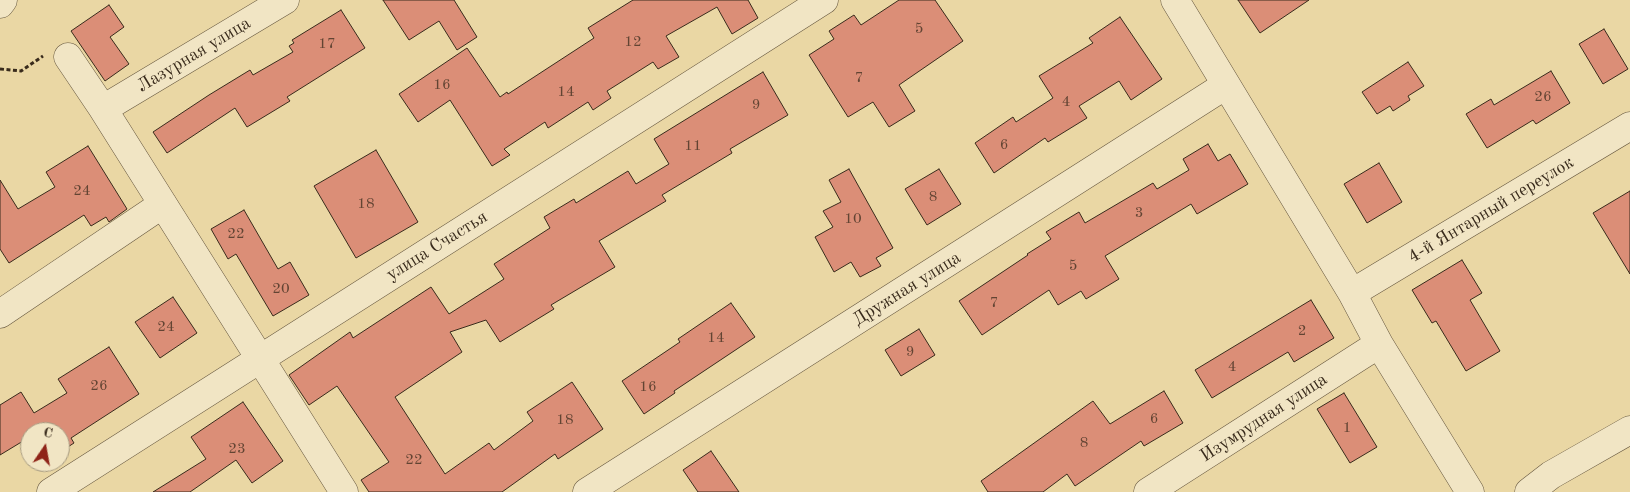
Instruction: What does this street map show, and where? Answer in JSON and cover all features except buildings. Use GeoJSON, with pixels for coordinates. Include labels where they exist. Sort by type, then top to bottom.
{"type":"FeatureCollection","features":[{"type":"Feature","properties":{"kind":"street"},"geometry":{"type":"LineString","coordinates":[[0,4],[3,0]]}},
{"type":"Feature","properties":{"kind":"street","name":"Лазурная улица"},"geometry":{"type":"LineString","coordinates":[[103,109],[285,0]]}},
{"type":"Feature","properties":{"kind":"street","name":"улица Счастья"},"geometry":{"type":"LineString","coordinates":[[51,492],[824,0]]}},
{"type":"Feature","properties":{"kind":"street"},"geometry":{"type":"LineString","coordinates":[[1175,0],[1352,293],[1379,344],[1470,492]]}},
{"type":"Feature","properties":{"kind":"street"},"geometry":{"type":"LineString","coordinates":[[59,54],[103,109],[344,492]]}},
{"type":"Feature","properties":{"kind":"street","name":"Дружная улица"},"geometry":{"type":"LineString","coordinates":[[587,492],[1226,85]]}},
{"type":"Feature","properties":{"kind":"street","name":"4-й Янтарный переулок"},"geometry":{"type":"LineString","coordinates":[[1352,293],[1630,126]]}},
{"type":"Feature","properties":{"kind":"street"},"geometry":{"type":"LineString","coordinates":[[0,314],[163,204]]}},
{"type":"Feature","properties":{"kind":"street","name":"Изумрудная улица"},"geometry":{"type":"LineString","coordinates":[[1148,492],[1379,344]]}},
{"type":"Feature","properties":{"kind":"street"},"geometry":{"type":"LineString","coordinates":[[1529,492],[1551,475],[1630,430]]}},
{"type":"Feature","properties":{"kind":"path"},"geometry":{"type":"LineString","coordinates":[[0,69],[21,71],[59,54]]}}]}
